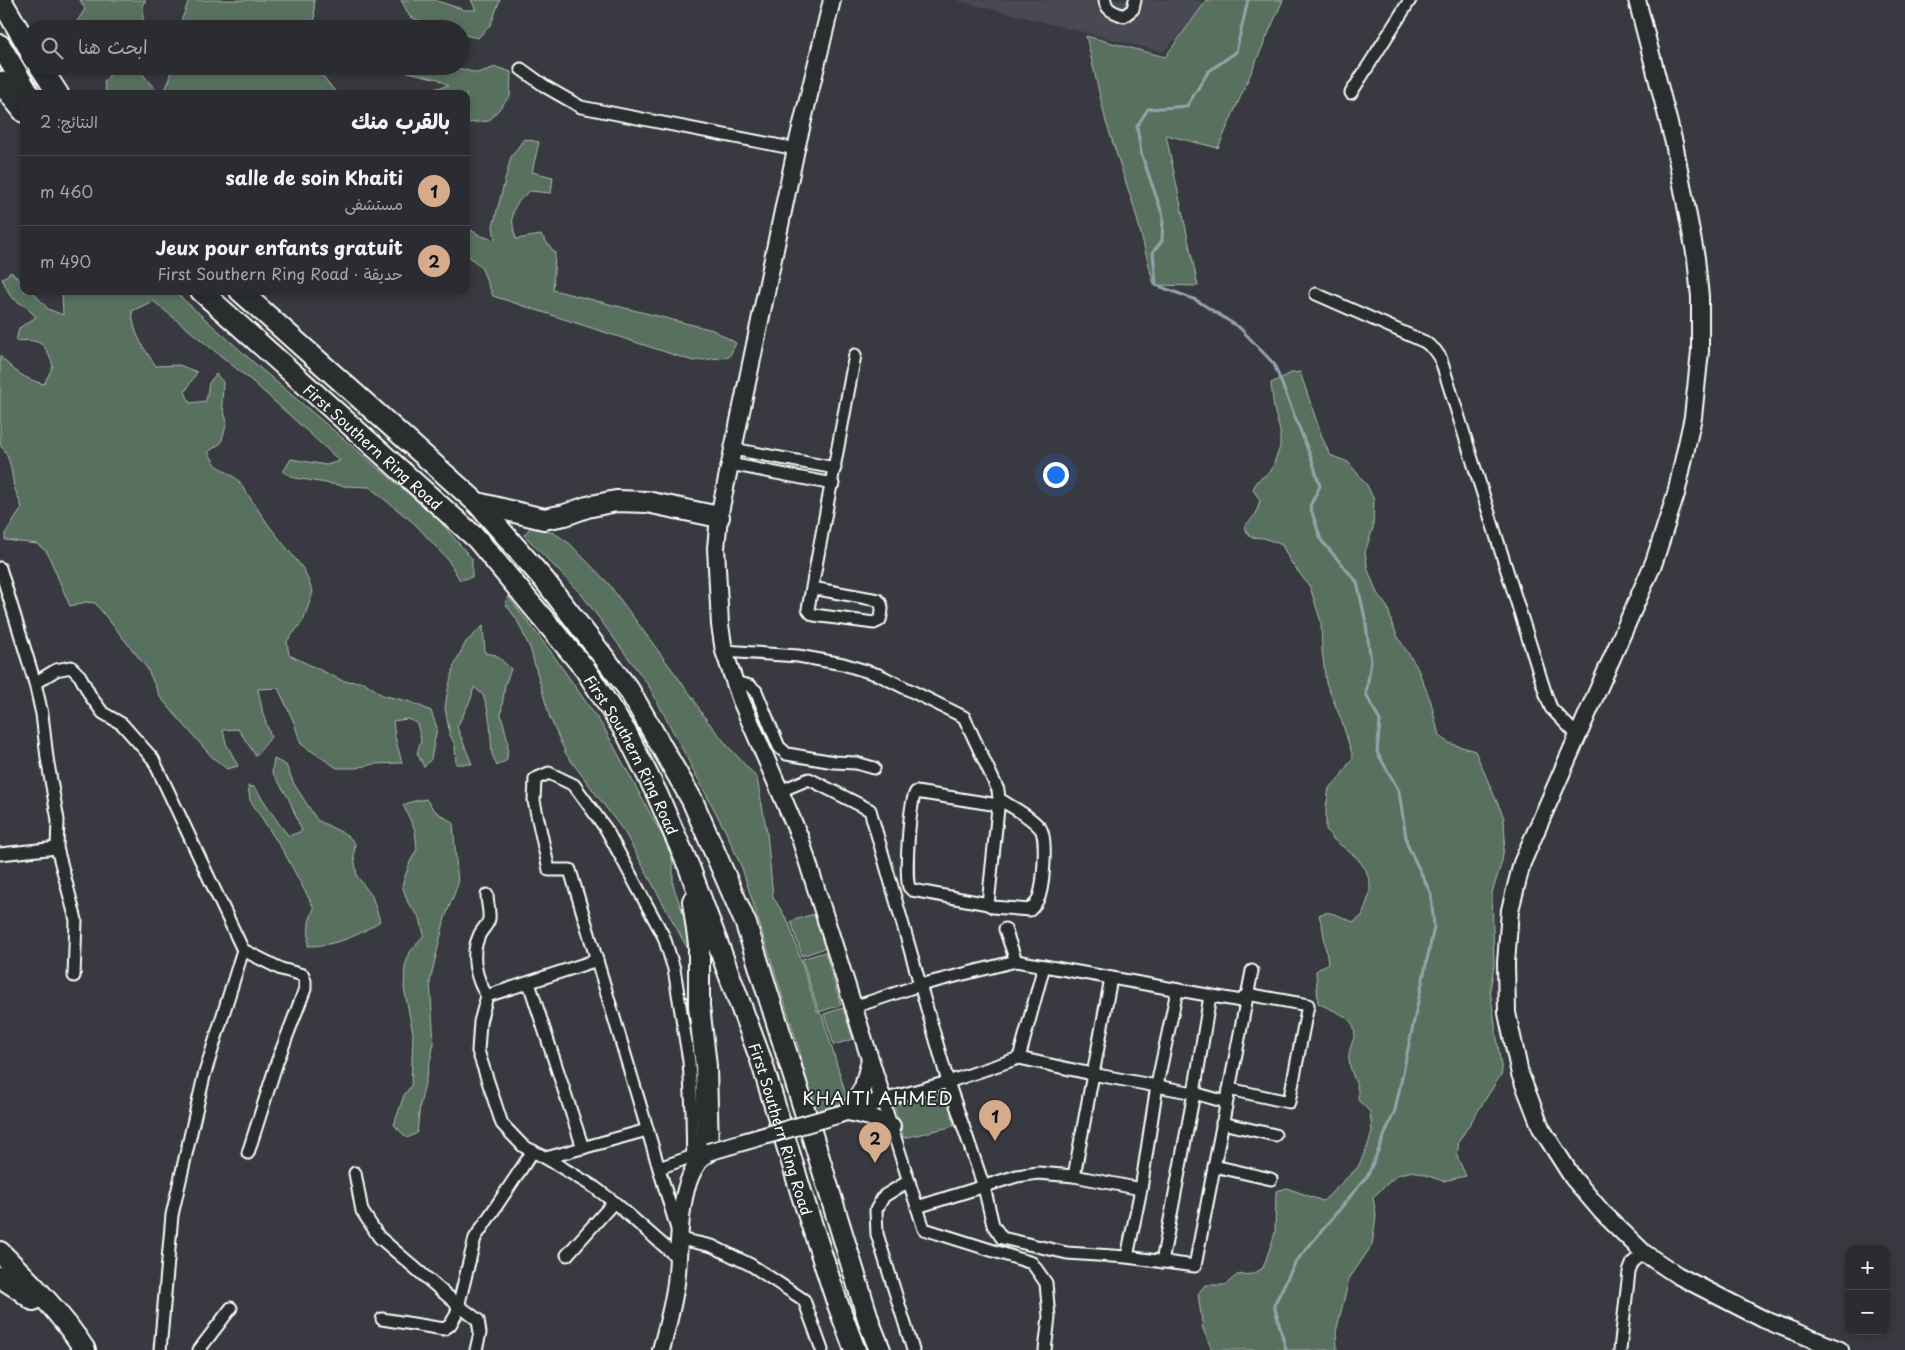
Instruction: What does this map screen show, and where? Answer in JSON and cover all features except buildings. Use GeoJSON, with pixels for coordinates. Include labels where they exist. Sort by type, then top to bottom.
{"type":"FeatureCollection","features":[{"type":"Feature","properties":{"kind":"highway"},"geometry":{"type":"LineString","coordinates":[[1,0],[20,33]]}},
{"type":"Feature","properties":{"kind":"highway"},"geometry":{"type":"LineString","coordinates":[[0,46],[27,90]]}},
{"type":"Feature","properties":{"kind":"highway"},"geometry":{"type":"LineString","coordinates":[[46,75],[55,90]]}},
{"type":"Feature","properties":{"kind":"highway"},"geometry":{"type":"LineString","coordinates":[[0,82],[20,107]]}},
{"type":"Feature","properties":{"kind":"highway","name":"First Southern Ring Road"},"geometry":{"type":"LineString","coordinates":[[205,295],[477,539],[586,669],[628,734],[689,867],[761,1060],[805,1204],[855,1350]]}},
{"type":"Feature","properties":{"kind":"highway","name":"First Southern Ring Road"},"geometry":{"type":"LineString","coordinates":[[244,295],[477,503],[546,581],[629,690],[692,800],[746,924],[870,1325],[880,1350]]}},
{"type":"Feature","properties":{"kind":"highway"},"geometry":{"type":"LineString","coordinates":[[477,503],[544,519],[616,501],[647,502],[719,517]]}},
{"type":"Feature","properties":{"kind":"highway"},"geometry":{"type":"LineString","coordinates":[[517,549],[513,536],[516,527],[532,517]]}},
{"type":"Feature","properties":{"kind":"highway"},"geometry":{"type":"LineString","coordinates":[[689,867],[699,944],[699,998],[706,1066],[698,1160]]}},
{"type":"Feature","properties":{"kind":"highway"},"geometry":{"type":"LineString","coordinates":[[0,1252],[51,1304],[85,1350]]}},
{"type":"Feature","properties":{"kind":"highway"},"geometry":{"type":"LineString","coordinates":[[0,1264],[51,1304]]}},
{"type":"Feature","properties":{"kind":"highway"},"geometry":{"type":"LineString","coordinates":[[0,1276],[40,1307],[58,1328],[72,1350]]}},
{"type":"Feature","properties":{"kind":"main road"},"geometry":{"type":"LineString","coordinates":[[661,1350],[673,1301],[679,1259],[684,1196],[698,1160],[884,1100],[800,838],[734,682],[724,651],[720,625],[716,562],[719,517],[731,457],[796,149],[832,0]]}},
{"type":"Feature","properties":{"kind":"main road"},"geometry":{"type":"LineString","coordinates":[[1637,0],[1674,143],[1696,258],[1700,296],[1700,351],[1693,417],[1676,494],[1654,562],[1522,863],[1510,910],[1507,954],[1507,1013],[1520,1074],[1541,1128],[1573,1178],[1602,1212],[1644,1253],[1677,1275],[1763,1319],[1840,1350]]}},
{"type":"Feature","properties":{"kind":"main road"},"geometry":{"type":"LineString","coordinates":[[842,1114],[863,1087],[870,1060]]}},
{"type":"Feature","properties":{"kind":"main road"},"geometry":{"type":"LineString","coordinates":[[842,1114],[870,1117],[892,1126]]}},
{"type":"Feature","properties":{"kind":"street"},"geometry":{"type":"LineString","coordinates":[[1105,0],[1108,9],[1124,16],[1133,9],[1135,0]]}},
{"type":"Feature","properties":{"kind":"street"},"geometry":{"type":"LineString","coordinates":[[1351,93],[1410,0]]}},
{"type":"Feature","properties":{"kind":"street"},"geometry":{"type":"LineString","coordinates":[[520,69],[546,87],[581,107],[796,149]]}},
{"type":"Feature","properties":{"kind":"street"},"geometry":{"type":"LineString","coordinates":[[1316,294],[1425,342],[1436,350],[1440,357],[1546,695],[1551,708],[1577,735]]}},
{"type":"Feature","properties":{"kind":"street"},"geometry":{"type":"LineString","coordinates":[[812,588],[878,600],[882,604],[883,609],[880,620],[874,623],[811,613],[808,609],[812,588],[833,484],[855,355]]}},
{"type":"Feature","properties":{"kind":"street"},"geometry":{"type":"LineString","coordinates":[[731,457],[835,468]]}},
{"type":"Feature","properties":{"kind":"street"},"geometry":{"type":"LineString","coordinates":[[731,457],[833,484]]}},
{"type":"Feature","properties":{"kind":"street"},"geometry":{"type":"LineString","coordinates":[[0,568],[35,683],[42,714],[58,820],[57,848],[76,920],[74,976]]}},
{"type":"Feature","properties":{"kind":"street"},"geometry":{"type":"LineString","coordinates":[[724,651],[798,656],[843,664],[879,675],[964,717],[994,781],[999,802],[988,904]]}},
{"type":"Feature","properties":{"kind":"street"},"geometry":{"type":"LineString","coordinates":[[35,683],[56,670],[71,667],[80,676],[91,698],[103,713],[122,724],[153,759],[243,950],[281,969],[303,975],[306,981],[305,989],[277,1062],[248,1153]]}},
{"type":"Feature","properties":{"kind":"street"},"geometry":{"type":"LineString","coordinates":[[734,682],[750,686],[756,691],[779,747],[787,754],[834,762],[856,763],[874,768]]}},
{"type":"Feature","properties":{"kind":"street"},"geometry":{"type":"LineString","coordinates":[[660,1168],[698,1160],[692,1111],[689,1061],[674,969],[664,937],[606,829],[574,785],[549,773],[535,780],[534,801],[549,870],[570,870],[680,1239],[712,1246],[751,1265],[804,1300],[822,1350]]}},
{"type":"Feature","properties":{"kind":"street"},"geometry":{"type":"LineString","coordinates":[[780,790],[809,778],[870,810],[948,1082],[984,1186],[993,1225],[1002,1238],[1067,1253],[1127,1257],[1195,1266],[1252,971]]}},
{"type":"Feature","properties":{"kind":"street"},"geometry":{"type":"LineString","coordinates":[[916,792],[999,802],[1029,818],[1041,829],[1044,838],[1045,850],[1039,896],[1030,910],[993,907],[988,904],[912,890],[909,887],[907,867],[913,794],[916,792]]}},
{"type":"Feature","properties":{"kind":"street"},"geometry":{"type":"LineString","coordinates":[[0,854],[57,848]]}},
{"type":"Feature","properties":{"kind":"street"},"geometry":{"type":"LineString","coordinates":[[487,895],[489,919],[479,935],[475,950],[480,986],[487,996]]}},
{"type":"Feature","properties":{"kind":"street"},"geometry":{"type":"LineString","coordinates":[[1005,929],[1016,961]]}},
{"type":"Feature","properties":{"kind":"street"},"geometry":{"type":"LineString","coordinates":[[160,1350],[172,1215],[204,1076],[243,950]]}},
{"type":"Feature","properties":{"kind":"street"},"geometry":{"type":"LineString","coordinates":[[487,996],[597,960]]}},
{"type":"Feature","properties":{"kind":"street"},"geometry":{"type":"LineString","coordinates":[[854,1007],[920,985],[1016,961],[1241,1001],[1247,994]]}},
{"type":"Feature","properties":{"kind":"street"},"geometry":{"type":"LineString","coordinates":[[1019,1058],[1044,966]]}},
{"type":"Feature","properties":{"kind":"street"},"geometry":{"type":"LineString","coordinates":[[1074,1176],[1111,978]]}},
{"type":"Feature","properties":{"kind":"street"},"geometry":{"type":"LineString","coordinates":[[529,983],[582,1148]]}},
{"type":"Feature","properties":{"kind":"street"},"geometry":{"type":"LineString","coordinates":[[1127,1257],[1141,1190],[1157,1085],[1177,991]]}},
{"type":"Feature","properties":{"kind":"street"},"geometry":{"type":"LineString","coordinates":[[1229,1089],[1289,1102],[1308,1005],[1247,994]]}},
{"type":"Feature","properties":{"kind":"street"},"geometry":{"type":"LineString","coordinates":[[487,996],[480,1022],[478,1050],[502,1124],[522,1146],[594,1187],[614,1202],[679,1259]]}},
{"type":"Feature","properties":{"kind":"street"},"geometry":{"type":"LineString","coordinates":[[1162,1262],[1210,996]]}},
{"type":"Feature","properties":{"kind":"street"},"geometry":{"type":"LineString","coordinates":[[1045,1350],[1049,1317],[1046,1283],[1032,1263],[924,1229],[884,1100],[948,1082],[1019,1058],[1092,1074],[1157,1085],[1226,1102]]}},
{"type":"Feature","properties":{"kind":"street"},"geometry":{"type":"LineString","coordinates":[[1222,1123],[1275,1135]]}},
{"type":"Feature","properties":{"kind":"street"},"geometry":{"type":"LineString","coordinates":[[546,1158],[646,1130]]}},
{"type":"Feature","properties":{"kind":"street"},"geometry":{"type":"LineString","coordinates":[[382,1319],[444,1329],[450,1325],[456,1315],[475,1238],[533,1151]]}},
{"type":"Feature","properties":{"kind":"street"},"geometry":{"type":"LineString","coordinates":[[1214,1166],[1271,1179]]}},
{"type":"Feature","properties":{"kind":"street"},"geometry":{"type":"LineString","coordinates":[[354,1173],[362,1211],[380,1237],[478,1320],[480,1332],[476,1350]]}},
{"type":"Feature","properties":{"kind":"street"},"geometry":{"type":"LineString","coordinates":[[917,1208],[1017,1176],[1038,1173],[1074,1176],[1141,1190]]}},
{"type":"Feature","properties":{"kind":"street"},"geometry":{"type":"LineString","coordinates":[[909,1181],[884,1196],[876,1210],[877,1234],[913,1350]]}},
{"type":"Feature","properties":{"kind":"street"},"geometry":{"type":"LineString","coordinates":[[567,1254],[614,1202]]}},
{"type":"Feature","properties":{"kind":"street"},"geometry":{"type":"LineString","coordinates":[[1620,1350],[1629,1272],[1633,1262],[1644,1253]]}},
{"type":"Feature","properties":{"kind":"street"},"geometry":{"type":"LineString","coordinates":[[199,1350],[232,1308]]}},
{"type":"Feature","properties":{"kind":"shaded area"},"geometry":{"type":"Polygon","coordinates":[[[955,0],[1201,0],[1201,14],[1163,52],[955,0]]]}},
{"type":"Feature","properties":{"kind":"green space"},"geometry":{"type":"Polygon","coordinates":[[[80,0],[146,0],[143,4],[143,20],[78,20],[85,9],[80,0]]]}},
{"type":"Feature","properties":{"kind":"green space"},"geometry":{"type":"Polygon","coordinates":[[[189,0],[314,0],[315,20],[181,20],[189,0]]]}},
{"type":"Feature","properties":{"kind":"green space"},"geometry":{"type":"Polygon","coordinates":[[[401,0],[434,0],[465,10],[476,10],[471,0],[500,0],[491,24],[478,38],[470,36],[470,20],[418,20],[410,17],[401,0]]]}},
{"type":"Feature","properties":{"kind":"green space"},"geometry":{"type":"Polygon","coordinates":[[[1207,0],[1283,0],[1218,148],[1166,135],[1198,286],[1154,285],[1134,207],[1106,122],[1086,36],[1165,57],[1207,0]]]}},
{"type":"Feature","properties":{"kind":"green space"},"geometry":{"type":"Polygon","coordinates":[[[496,67],[511,72],[510,96],[489,121],[470,123],[470,90],[432,90],[448,86],[438,79],[421,75],[470,75],[470,71],[477,73],[496,67]]]}},
{"type":"Feature","properties":{"kind":"green space"},"geometry":{"type":"Polygon","coordinates":[[[110,75],[143,75],[156,90],[105,90],[104,82],[110,75]]]}},
{"type":"Feature","properties":{"kind":"green space"},"geometry":{"type":"Polygon","coordinates":[[[170,75],[322,75],[334,90],[165,90],[170,75]]]}},
{"type":"Feature","properties":{"kind":"green space"},"geometry":{"type":"Polygon","coordinates":[[[524,139],[539,142],[532,172],[553,177],[551,193],[530,191],[523,196],[513,212],[513,224],[516,239],[541,235],[555,253],[553,290],[713,330],[736,343],[729,357],[693,361],[493,296],[481,267],[470,257],[470,229],[481,236],[495,240],[493,226],[511,157],[524,139]]]}},
{"type":"Feature","properties":{"kind":"green space"},"geometry":{"type":"Polygon","coordinates":[[[11,272],[20,280],[20,295],[36,295],[48,309],[63,315],[62,295],[178,295],[260,368],[437,518],[472,559],[472,577],[460,580],[448,560],[415,524],[369,487],[344,486],[295,478],[283,472],[291,459],[326,465],[340,461],[253,382],[153,301],[132,311],[134,326],[140,340],[156,366],[179,365],[197,372],[185,392],[190,403],[206,401],[209,383],[216,374],[223,382],[222,404],[227,422],[221,443],[208,452],[216,465],[237,479],[270,527],[304,570],[313,592],[303,621],[287,641],[289,655],[343,681],[364,682],[382,695],[411,702],[431,711],[437,728],[431,759],[424,767],[417,753],[421,740],[417,723],[407,719],[393,721],[402,763],[337,768],[301,744],[293,720],[278,688],[258,689],[263,714],[271,737],[256,756],[238,729],[223,730],[226,743],[238,766],[227,769],[212,757],[160,697],[147,668],[95,603],[86,602],[70,606],[47,552],[37,544],[5,540],[5,534],[22,508],[14,486],[8,459],[0,445],[0,356],[20,374],[44,384],[53,366],[47,352],[40,344],[31,341],[16,341],[19,328],[36,317],[26,307],[11,297],[2,279],[11,272]]]}},
{"type":"Feature","properties":{"kind":"green space"},"geometry":{"type":"Polygon","coordinates":[[[1300,372],[1330,455],[1348,462],[1367,485],[1374,500],[1373,528],[1365,552],[1368,570],[1377,593],[1388,608],[1392,624],[1399,639],[1417,667],[1431,702],[1439,736],[1449,743],[1475,751],[1504,818],[1505,839],[1502,861],[1492,893],[1494,966],[1490,990],[1502,1073],[1459,1141],[1457,1156],[1466,1176],[1443,1181],[1413,1171],[1397,1175],[1373,1197],[1376,1216],[1372,1245],[1349,1279],[1336,1332],[1337,1350],[1212,1350],[1203,1329],[1198,1294],[1205,1285],[1225,1285],[1237,1275],[1253,1274],[1263,1268],[1275,1233],[1276,1191],[1287,1188],[1323,1201],[1358,1167],[1372,1131],[1370,1112],[1358,1100],[1358,1089],[1350,1065],[1349,1054],[1354,1037],[1352,1024],[1343,1015],[1318,1003],[1316,971],[1328,963],[1319,915],[1332,913],[1354,922],[1362,916],[1370,893],[1370,883],[1366,870],[1357,858],[1333,839],[1326,829],[1326,808],[1329,788],[1338,780],[1353,757],[1341,719],[1326,683],[1321,622],[1310,587],[1290,561],[1282,545],[1264,538],[1250,537],[1244,527],[1256,514],[1260,500],[1253,490],[1256,482],[1271,471],[1280,447],[1280,431],[1274,409],[1271,383],[1291,373],[1300,372]]]}},
{"type":"Feature","properties":{"kind":"green space"},"geometry":{"type":"Polygon","coordinates":[[[531,527],[554,533],[569,543],[608,583],[693,698],[702,714],[757,778],[767,833],[773,897],[789,923],[817,1011],[822,1015],[849,1105],[813,1114],[800,1052],[742,868],[725,830],[649,686],[582,595],[524,535],[531,527]]]}},
{"type":"Feature","properties":{"kind":"green space"},"geometry":{"type":"Polygon","coordinates":[[[508,596],[551,652],[604,728],[670,850],[673,864],[673,885],[686,922],[691,955],[625,833],[566,754],[550,718],[530,648],[517,620],[505,603],[508,596]]]}},
{"type":"Feature","properties":{"kind":"green space"},"geometry":{"type":"Polygon","coordinates":[[[483,626],[485,653],[496,655],[511,669],[505,685],[501,714],[508,742],[507,760],[497,766],[492,754],[490,724],[483,695],[474,687],[471,699],[457,727],[472,764],[456,764],[455,745],[450,735],[445,708],[454,665],[466,642],[483,626]]]}},
{"type":"Feature","properties":{"kind":"green space"},"geometry":{"type":"Polygon","coordinates":[[[274,759],[286,765],[294,784],[317,820],[347,835],[355,843],[354,856],[357,876],[372,896],[380,921],[355,936],[337,942],[308,946],[309,922],[314,908],[284,852],[250,800],[248,786],[254,787],[289,836],[302,831],[288,797],[272,772],[274,759]]]}},
{"type":"Feature","properties":{"kind":"green space"},"geometry":{"type":"Polygon","coordinates":[[[426,799],[434,810],[453,823],[458,884],[445,918],[430,981],[434,1044],[420,1105],[417,1133],[407,1138],[394,1125],[404,1095],[411,1086],[413,1033],[404,988],[405,966],[410,952],[424,935],[420,918],[408,903],[402,885],[417,849],[415,830],[403,805],[426,799]]]}},
{"type":"Feature","properties":{"kind":"green space"},"geometry":{"type":"Polygon","coordinates":[[[814,914],[825,948],[802,956],[791,921],[814,914]]]}},
{"type":"Feature","properties":{"kind":"green space"},"geometry":{"type":"Polygon","coordinates":[[[825,952],[841,1005],[819,1012],[802,959],[825,952]]]}},
{"type":"Feature","properties":{"kind":"green space"},"geometry":{"type":"Polygon","coordinates":[[[843,1008],[853,1039],[834,1045],[824,1014],[843,1008]]]}},
{"type":"Feature","properties":{"kind":"green space"},"geometry":{"type":"Polygon","coordinates":[[[946,1089],[954,1126],[904,1138],[894,1105],[946,1089]]]}},
{"type":"Feature","properties":{"kind":"waterway"},"geometry":{"type":"LineString","coordinates":[[1248,0],[1236,52],[1208,72],[1187,106],[1148,109],[1137,126],[1141,153],[1163,216],[1162,241],[1153,252],[1156,285],[1196,300],[1240,328],[1274,364],[1312,460],[1320,486],[1310,506],[1321,540],[1357,582],[1365,618],[1371,661],[1366,694],[1380,721],[1377,752],[1399,791],[1407,844],[1431,894],[1434,927],[1395,1110],[1368,1175],[1295,1263],[1274,1305],[1286,1350]]}},
{"type":"Feature","properties":{"kind":"place","name":"salle de soin Khaiti"},"geometry":{"type":"Point","coordinates":[995,1141]}},
{"type":"Feature","properties":{"kind":"place","name":"Jeux pour enfants gratuit"},"geometry":{"type":"Point","coordinates":[875,1163]}},
{"type":"Feature","properties":{"kind":"district","name":"KHAITI AHMED"},"geometry":{"type":"Point","coordinates":[878,1097]}}]}
